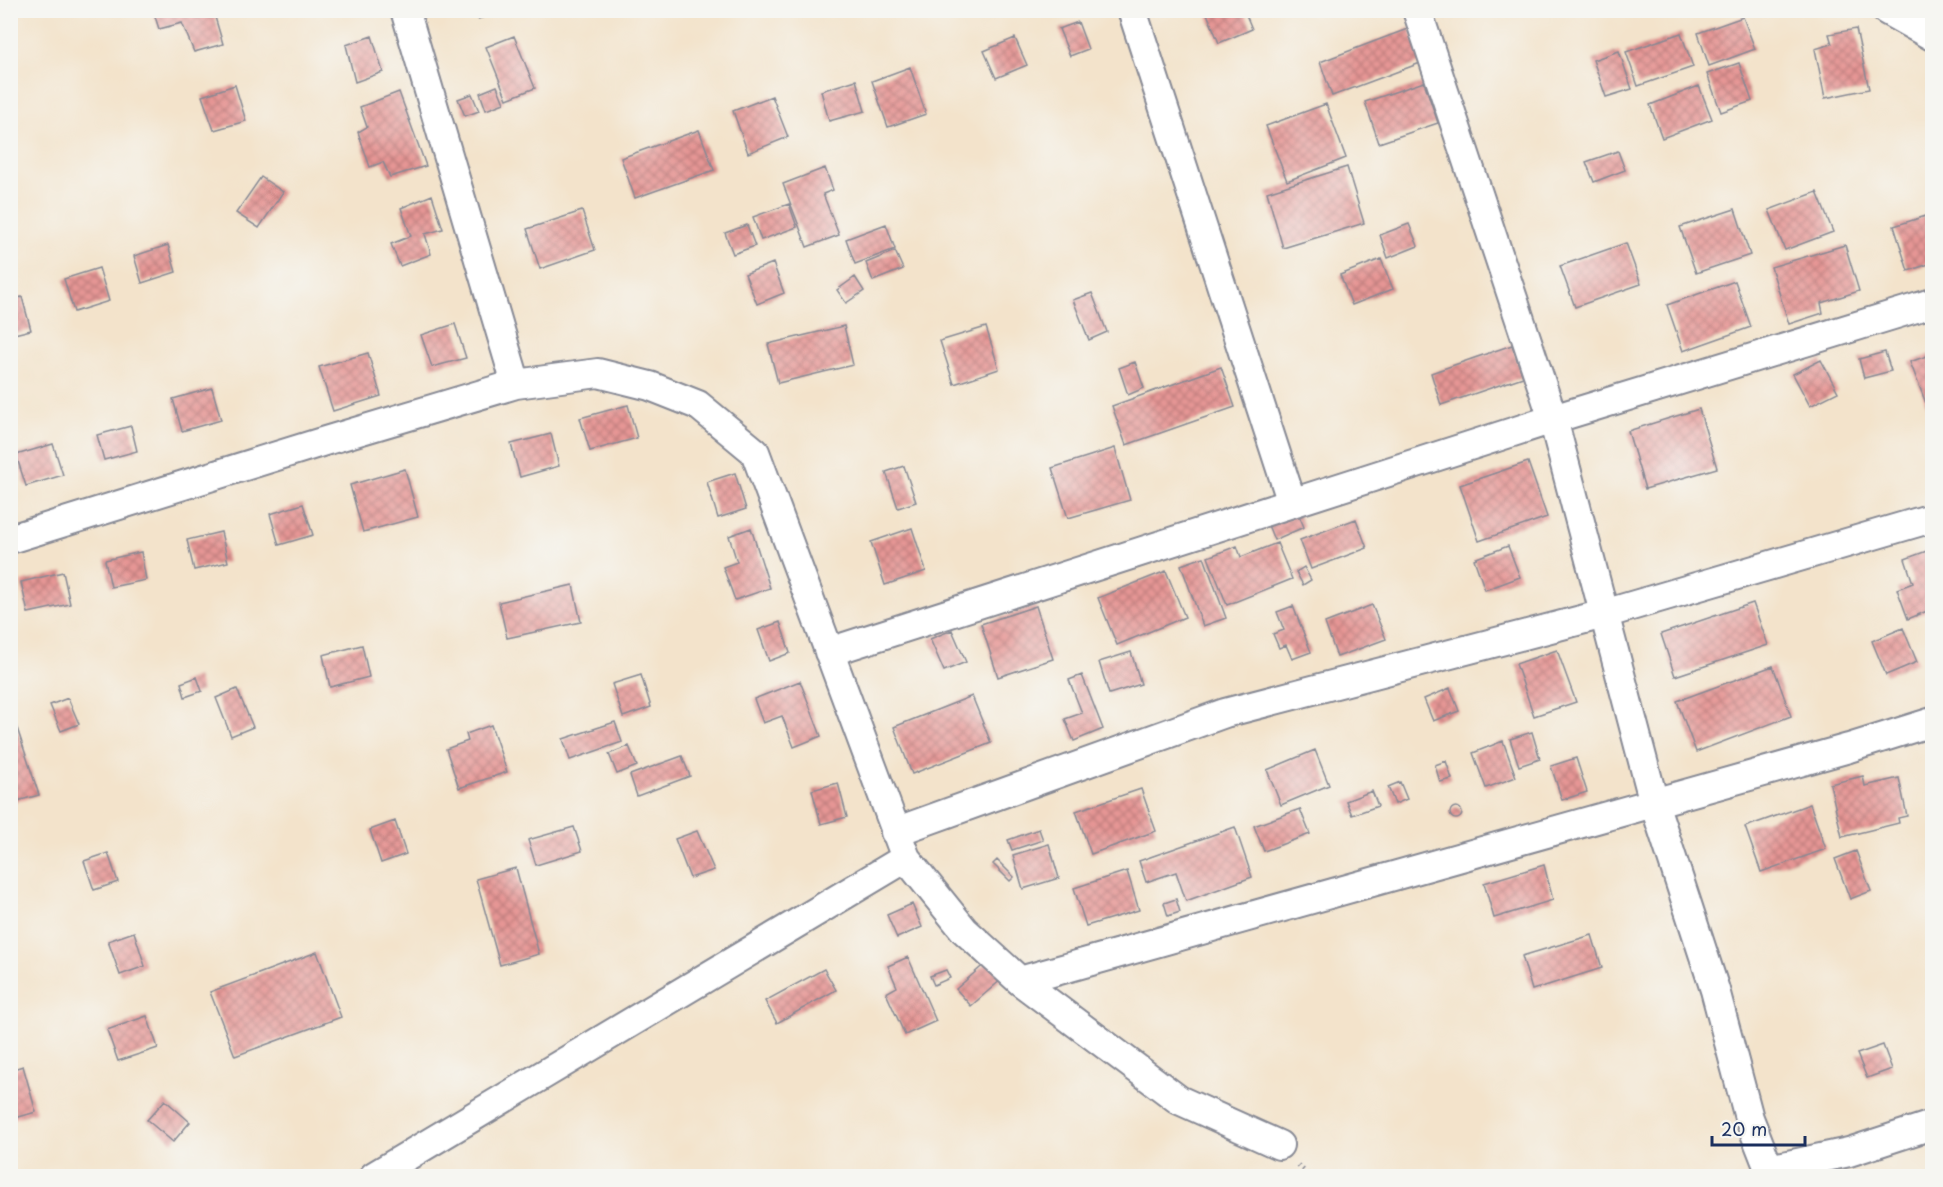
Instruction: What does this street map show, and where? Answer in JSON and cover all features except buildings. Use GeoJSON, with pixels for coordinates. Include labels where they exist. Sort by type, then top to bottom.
{"type":"FeatureCollection","features":[{"type":"Feature","properties":{"kind":"street"},"geometry":{"type":"LineString","coordinates":[[405,10],[516,384]]}},
{"type":"Feature","properties":{"kind":"street"},"geometry":{"type":"LineString","coordinates":[[1132,10],[1292,503]]}},
{"type":"Feature","properties":{"kind":"street"},"geometry":{"type":"LineString","coordinates":[[1417,10],[1553,419],[1654,803],[1715,990],[1749,1118],[1771,1173],[1849,1152],[1932,1125]]}},
{"type":"Feature","properties":{"kind":"street"},"geometry":{"type":"LineString","coordinates":[[1886,10],[1932,36]]}},
{"type":"Feature","properties":{"kind":"street"},"geometry":{"type":"LineString","coordinates":[[829,652],[1553,419],[1932,303]]}},
{"type":"Feature","properties":{"kind":"street"},"geometry":{"type":"LineString","coordinates":[[10,539],[516,384],[598,373],[650,386],[698,405],[755,452],[906,858],[964,930],[1020,981],[1179,1100],[1279,1145]]}},
{"type":"Feature","properties":{"kind":"street"},"geometry":{"type":"LineString","coordinates":[[895,832],[1225,713],[1604,614],[1932,518]]}},
{"type":"Feature","properties":{"kind":"street"},"geometry":{"type":"LineString","coordinates":[[1020,981],[1849,748],[1932,722]]}},
{"type":"Feature","properties":{"kind":"street"},"geometry":{"type":"LineString","coordinates":[[374,1176],[906,858]]}}]}
